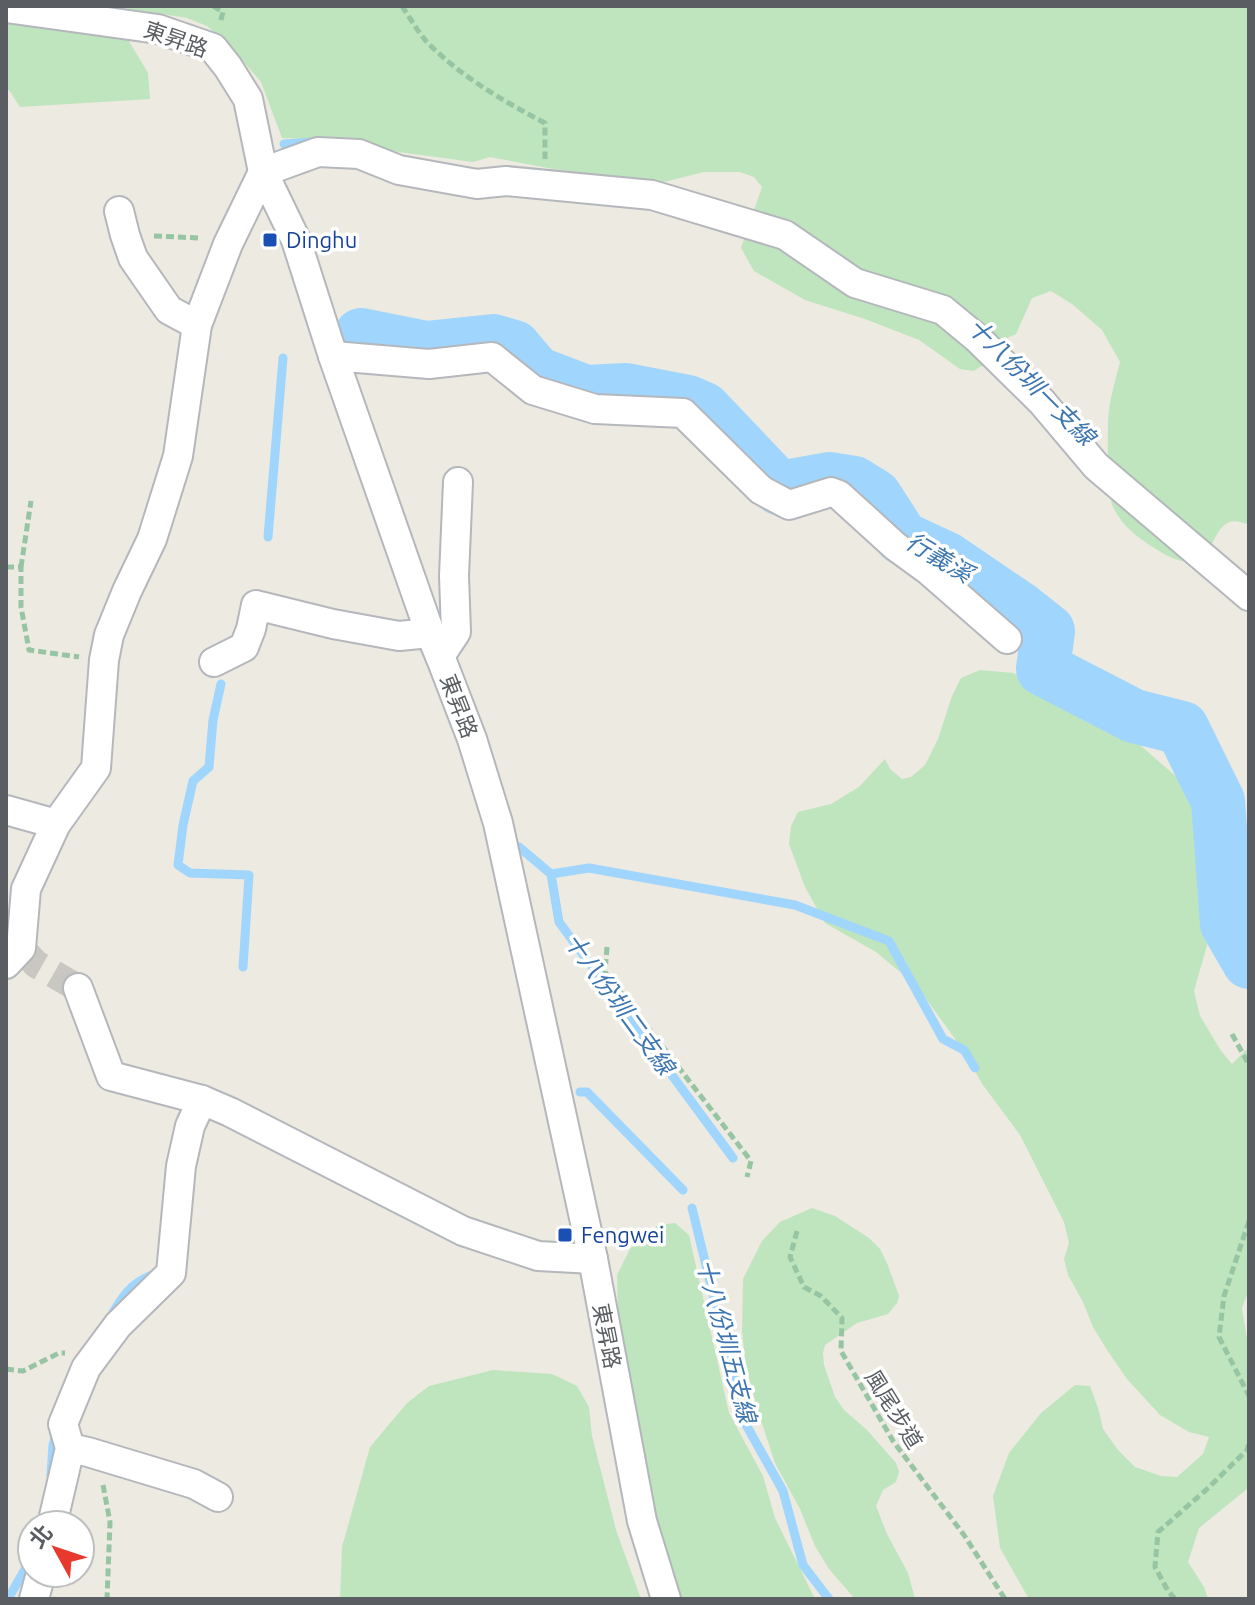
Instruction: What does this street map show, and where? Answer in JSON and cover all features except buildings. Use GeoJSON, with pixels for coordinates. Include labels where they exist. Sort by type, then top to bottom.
{"type":"FeatureCollection","features":[{"type":"Feature","properties":{"kind":"street","name":"東昇路"},"geometry":{"type":"LineString","coordinates":[[6,8],[158,29],[213,48],[248,99],[263,172],[296,240],[333,356],[435,645],[472,739],[498,823],[593,1259],[642,1521],[666,1599]]}},
{"type":"Feature","properties":{"kind":"street"},"geometry":{"type":"LineString","coordinates":[[6,964],[21,948],[26,889],[56,824],[96,768],[104,660],[109,635],[152,539],[178,456],[197,325],[228,244],[263,172],[318,152],[359,154],[399,170],[477,184],[506,181],[652,195],[785,235],[855,283],[943,310],[978,339],[1042,402],[1096,466],[1249,596]]}},
{"type":"Feature","properties":{"kind":"street"},"geometry":{"type":"LineString","coordinates":[[122,223],[133,258],[169,310],[197,325]]}},
{"type":"Feature","properties":{"kind":"street"},"geometry":{"type":"LineString","coordinates":[[333,356],[429,364],[492,357],[533,390],[595,409],[683,413],[761,490],[789,505],[831,492],[839,495],[1007,639]]}},
{"type":"Feature","properties":{"kind":"street"},"geometry":{"type":"LineString","coordinates":[[214,662],[244,647],[256,605],[435,645],[456,632],[454,576],[458,482]]}},
{"type":"Feature","properties":{"kind":"street"},"geometry":{"type":"LineString","coordinates":[[6,810],[56,824]]}},
{"type":"Feature","properties":{"kind":"street"},"geometry":{"type":"LineString","coordinates":[[78,988],[111,1076],[202,1100],[230,1112],[463,1231],[538,1256],[593,1259]]}},
{"type":"Feature","properties":{"kind":"street"},"geometry":{"type":"LineString","coordinates":[[56,1509],[70,1448],[63,1424],[86,1368],[118,1325],[171,1273],[181,1166],[190,1126],[202,1100]]}},
{"type":"Feature","properties":{"kind":"street"},"geometry":{"type":"LineString","coordinates":[[70,1448],[194,1484],[218,1497]]}},
{"type":"Feature","properties":{"kind":"path"},"geometry":{"type":"LineString","coordinates":[[402,6],[425,40],[458,70],[545,123]]}},
{"type":"Feature","properties":{"kind":"path"},"geometry":{"type":"LineString","coordinates":[[122,223],[228,244]]}},
{"type":"Feature","properties":{"kind":"path"},"geometry":{"type":"LineString","coordinates":[[31,501],[21,567],[21,607],[29,650],[104,660]]}},
{"type":"Feature","properties":{"kind":"path"},"geometry":{"type":"LineString","coordinates":[[6,567],[21,567]]}},
{"type":"Feature","properties":{"kind":"path"},"geometry":{"type":"LineString","coordinates":[[607,947],[605,972],[751,1161],[747,1177]]}},
{"type":"Feature","properties":{"kind":"path"},"geometry":{"type":"LineString","coordinates":[[1232,1034],[1249,1065]]}},
{"type":"Feature","properties":{"kind":"path"},"geometry":{"type":"LineString","coordinates":[[1249,1221],[1224,1296],[1219,1337],[1249,1396]]}},
{"type":"Feature","properties":{"kind":"path","name":"風尾步道"},"geometry":{"type":"LineString","coordinates":[[797,1231],[790,1257],[804,1287],[821,1296],[842,1318],[841,1351],[863,1390],[893,1441],[964,1535],[1005,1599]]}},
{"type":"Feature","properties":{"kind":"path"},"geometry":{"type":"LineString","coordinates":[[6,1369],[23,1371],[59,1353],[71,1353]]}},
{"type":"Feature","properties":{"kind":"path"},"geometry":{"type":"LineString","coordinates":[[1175,1599],[1155,1567],[1158,1532],[1247,1450],[1249,1443]]}},
{"type":"Feature","properties":{"kind":"path"},"geometry":{"type":"LineString","coordinates":[[103,1456],[103,1483],[110,1522],[107,1599]]}},
{"type":"Feature","properties":{"kind":"green space"},"geometry":{"type":"Polygon","coordinates":[[[111,6],[1249,6],[1249,525],[1229,522],[1222,526],[1203,556],[1196,560],[1180,561],[1149,545],[1121,520],[1111,500],[1108,444],[1110,404],[1120,362],[1102,330],[1072,304],[1051,291],[1032,298],[1016,334],[1005,339],[983,365],[974,371],[960,369],[919,340],[805,300],[754,271],[741,248],[762,187],[754,177],[740,172],[704,172],[664,182],[553,169],[490,157],[473,162],[369,148],[343,140],[282,138],[261,82],[230,46],[207,26],[187,18],[111,6]]]}},
{"type":"Feature","properties":{"kind":"green space"},"geometry":{"type":"Polygon","coordinates":[[[6,21],[127,38],[148,73],[150,99],[20,107],[6,90],[6,21]]]}},
{"type":"Feature","properties":{"kind":"green space"},"geometry":{"type":"Polygon","coordinates":[[[980,670],[1013,673],[1075,709],[1119,727],[1193,791],[1210,831],[1211,931],[1194,991],[1200,1016],[1232,1064],[1249,1047],[1249,1289],[1242,1308],[1249,1351],[1249,1484],[1247,1489],[1199,1528],[1188,1562],[1208,1599],[1029,1599],[1000,1548],[993,1496],[1009,1453],[1041,1413],[1075,1385],[1090,1386],[1103,1429],[1135,1467],[1161,1476],[1177,1477],[1203,1454],[1209,1437],[1189,1432],[1160,1415],[1127,1379],[1093,1327],[1068,1275],[1064,1259],[1069,1243],[1064,1222],[1020,1135],[916,985],[876,952],[825,923],[805,887],[789,844],[791,826],[798,812],[831,804],[859,787],[885,759],[890,769],[902,779],[911,777],[925,765],[961,678],[980,670]]]}},
{"type":"Feature","properties":{"kind":"green space"},"geometry":{"type":"Polygon","coordinates":[[[812,1208],[835,1216],[880,1249],[899,1296],[888,1314],[857,1323],[825,1345],[823,1353],[835,1397],[896,1463],[899,1471],[896,1482],[883,1490],[876,1506],[908,1573],[915,1599],[855,1599],[829,1569],[775,1463],[746,1367],[742,1331],[743,1279],[762,1241],[780,1222],[812,1208]]]}},
{"type":"Feature","properties":{"kind":"green space"},"geometry":{"type":"Polygon","coordinates":[[[675,1223],[689,1235],[729,1413],[763,1476],[775,1518],[815,1599],[676,1599],[651,1519],[618,1312],[617,1275],[630,1249],[658,1225],[675,1223]]]}},
{"type":"Feature","properties":{"kind":"green space"},"geometry":{"type":"Polygon","coordinates":[[[493,1370],[552,1374],[577,1386],[589,1407],[592,1436],[616,1530],[641,1599],[340,1599],[342,1547],[370,1447],[407,1403],[429,1386],[493,1370]]]}},
{"type":"Feature","properties":{"kind":"waterway","name":"十八份圳一支線"},"geometry":{"type":"LineString","coordinates":[[284,144],[313,142]]}},
{"type":"Feature","properties":{"kind":"waterway","name":"行義溪"},"geometry":{"type":"LineString","coordinates":[[361,335],[426,348],[493,341],[514,347],[536,373],[586,392],[626,390],[688,402],[704,409],[779,488],[829,479],[854,483],[875,496],[902,538],[947,559],[1048,631],[1043,669],[1134,716],[1182,728],[1218,801],[1227,924],[1249,962]]}},
{"type":"Feature","properties":{"kind":"waterway"},"geometry":{"type":"LineString","coordinates":[[268,537],[283,358]]}},
{"type":"Feature","properties":{"kind":"waterway"},"geometry":{"type":"LineString","coordinates":[[221,684],[213,720],[209,767],[193,781],[178,865],[190,873],[249,875],[243,967]]}},
{"type":"Feature","properties":{"kind":"waterway","name":"十八份圳二支線"},"geometry":{"type":"LineString","coordinates":[[519,847],[551,874],[559,922],[733,1158]]}},
{"type":"Feature","properties":{"kind":"waterway"},"geometry":{"type":"LineString","coordinates":[[551,874],[589,868],[795,905],[889,941],[943,1039],[964,1050],[975,1068]]}},
{"type":"Feature","properties":{"kind":"waterway","name":"十八份圳五支線"},"geometry":{"type":"LineString","coordinates":[[580,1092],[587,1092],[683,1190]]}},
{"type":"Feature","properties":{"kind":"waterway","name":"十八份圳五支線"},"geometry":{"type":"LineString","coordinates":[[692,1208],[744,1421],[783,1491],[803,1565],[829,1599]]}},
{"type":"Feature","properties":{"kind":"waterway"},"geometry":{"type":"LineString","coordinates":[[109,1320],[128,1291],[157,1273]]}},
{"type":"Feature","properties":{"kind":"waterway"},"geometry":{"type":"LineString","coordinates":[[51,1475],[57,1430]]}},
{"type":"Feature","properties":{"kind":"waterway"},"geometry":{"type":"LineString","coordinates":[[8,1599],[16,1585]]}},
{"type":"Feature","properties":{"kind":"tunnel"},"geometry":{"type":"LineString","coordinates":[[21,948],[36,964],[78,988]]}},
{"type":"Feature","properties":{"kind":"place","name":"Dinghu"},"geometry":{"type":"Point","coordinates":[270,240]}},
{"type":"Feature","properties":{"kind":"place","name":"Fengwei"},"geometry":{"type":"Point","coordinates":[565,1235]}}]}
